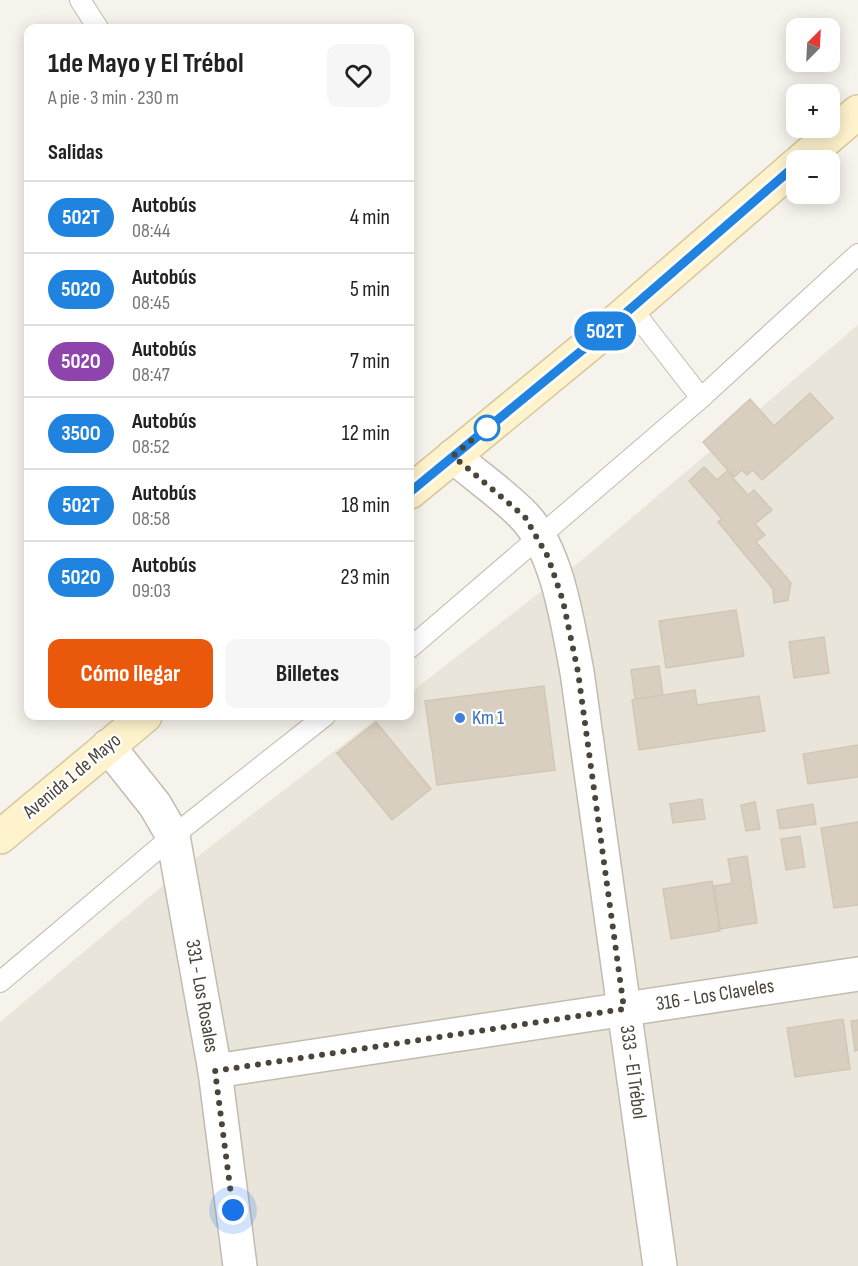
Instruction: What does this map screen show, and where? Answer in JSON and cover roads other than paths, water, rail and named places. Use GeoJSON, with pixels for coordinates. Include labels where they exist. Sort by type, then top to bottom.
{"type":"FeatureCollection","features":[{"type":"Feature","properties":{"kind":"main road"},"geometry":{"type":"LineString","coordinates":[[814,150],[858,112]]}},
{"type":"Feature","properties":{"kind":"main road"},"geometry":{"type":"LineString","coordinates":[[414,489],[631,308],[786,174]]}},
{"type":"Feature","properties":{"kind":"main road","name":"Avenida 1 de Mayo"},"geometry":{"type":"LineString","coordinates":[[0,837],[140,720]]}},
{"type":"Feature","properties":{"kind":"street","name":"333 - El Trébol"},"geometry":{"type":"LineString","coordinates":[[453,456],[525,517],[548,557],[563,601],[578,672],[660,1266]]}},
{"type":"Feature","properties":{"kind":"street","name":"331 - Los Rosales"},"geometry":{"type":"LineString","coordinates":[[108,746],[155,805],[173,836],[215,1071],[240,1266]]}},
{"type":"Feature","properties":{"kind":"street","name":"316 - Los Claveles"},"geometry":{"type":"LineString","coordinates":[[215,1071],[858,974]]}},
{"type":"Feature","properties":{"kind":"lane"},"geometry":{"type":"LineString","coordinates":[[80,0],[95,24]]}},
{"type":"Feature","properties":{"kind":"lane"},"geometry":{"type":"LineString","coordinates":[[414,642],[539,539],[701,398],[858,254]]}},
{"type":"Feature","properties":{"kind":"lane"},"geometry":{"type":"LineString","coordinates":[[631,308],[701,398]]}},
{"type":"Feature","properties":{"kind":"lane"},"geometry":{"type":"LineString","coordinates":[[0,982],[173,836],[320,720]]}},
{"type":"Feature","properties":{"kind":"place","name":"Km 1"},"geometry":{"type":"Point","coordinates":[460,718]}}]}
